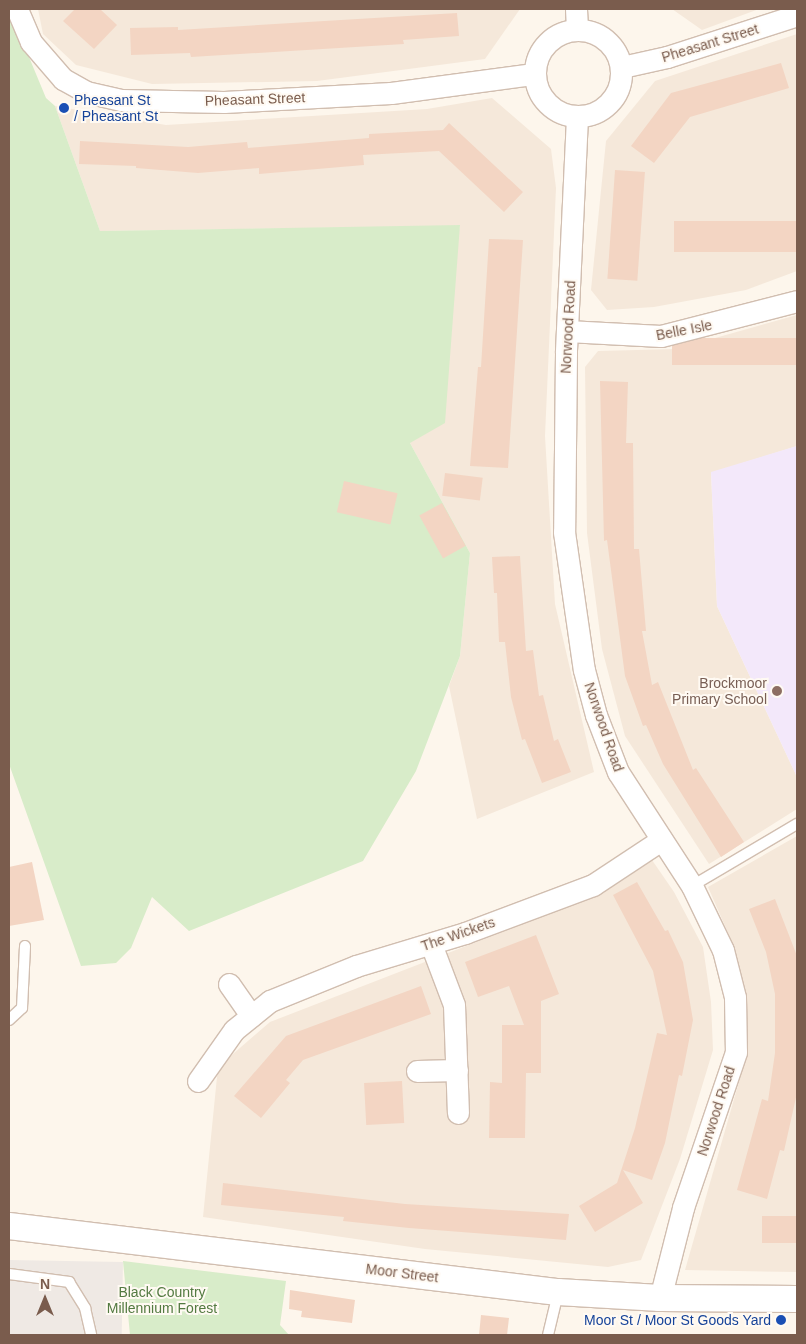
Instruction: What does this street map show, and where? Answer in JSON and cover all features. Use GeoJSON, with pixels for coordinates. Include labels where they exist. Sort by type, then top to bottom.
{"type":"FeatureCollection","features":[{"type":"Feature","properties":{"kind":"street","name":"Pheasant Street"},"geometry":{"type":"LineString","coordinates":[[17,9],[31,42],[63,79],[86,92],[121,100],[224,102],[391,93],[534,74]]}},
{"type":"Feature","properties":{"kind":"street","name":"Pheasant Street"},"geometry":{"type":"LineString","coordinates":[[622,67],[667,57],[797,15]]}},
{"type":"Feature","properties":{"kind":"street"},"geometry":{"type":"LineString","coordinates":[[576,19],[607,40],[617,52],[622,67],[620,87],[611,102],[591,115],[577,117],[558,112],[544,100],[534,74],[538,55],[547,42],[576,19]]}},
{"type":"Feature","properties":{"kind":"street","name":"Norwood Road"},"geometry":{"type":"LineString","coordinates":[[577,117],[567,331],[564,532],[584,670],[596,715],[618,772],[692,886],[723,950],[735,997],[736,1052],[683,1208],[660,1298]]}},
{"type":"Feature","properties":{"kind":"street","name":"Belle Isle"},"geometry":{"type":"LineString","coordinates":[[567,331],[661,336],[797,301]]}},
{"type":"Feature","properties":{"kind":"street","name":"The Wickets"},"geometry":{"type":"LineString","coordinates":[[198,1081],[234,1030],[270,1001],[356,966],[431,944],[593,885],[661,840]]}},
{"type":"Feature","properties":{"kind":"street"},"geometry":{"type":"LineString","coordinates":[[431,944],[454,1005],[458,1113]]}},
{"type":"Feature","properties":{"kind":"street"},"geometry":{"type":"LineString","coordinates":[[229,984],[251,1016]]}},
{"type":"Feature","properties":{"kind":"street"},"geometry":{"type":"LineString","coordinates":[[417,1071],[456,1070]]}},
{"type":"Feature","properties":{"kind":"street","name":"Moor Street"},"geometry":{"type":"LineString","coordinates":[[9,1226],[558,1292],[660,1298],[797,1299]]}},
{"type":"Feature","properties":{"kind":"lane"},"geometry":{"type":"LineString","coordinates":[[692,886],[797,824]]}},
{"type":"Feature","properties":{"kind":"lane"},"geometry":{"type":"LineString","coordinates":[[9,1020],[22,1008],[25,946]]}},
{"type":"Feature","properties":{"kind":"lane"},"geometry":{"type":"LineString","coordinates":[[9,1274],[69,1282],[85,1308],[91,1335]]}},
{"type":"Feature","properties":{"kind":"lane"},"geometry":{"type":"LineString","coordinates":[[548,1335],[558,1292]]}},
{"type":"Feature","properties":{"kind":"shaded area"},"geometry":{"type":"Polygon","coordinates":[[[38,9],[520,9],[485,59],[317,81],[152,84],[76,65],[43,34],[38,9]]]}},
{"type":"Feature","properties":{"kind":"shaded area"},"geometry":{"type":"Polygon","coordinates":[[[672,9],[759,9],[702,30],[672,9]]]}},
{"type":"Feature","properties":{"kind":"shaded area"},"geometry":{"type":"Polygon","coordinates":[[[797,34],[797,271],[746,290],[654,307],[607,310],[591,290],[606,141],[655,81],[797,34]]]}},
{"type":"Feature","properties":{"kind":"shaded area"},"geometry":{"type":"Polygon","coordinates":[[[492,98],[551,149],[556,188],[545,436],[555,604],[594,772],[477,819],[449,686],[460,656],[470,553],[410,443],[460,226],[100,231],[55,106],[166,125],[427,109],[492,98]]]}},
{"type":"Feature","properties":{"kind":"shaded area"},"geometry":{"type":"Polygon","coordinates":[[[797,315],[797,446],[711,473],[717,606],[797,777],[797,809],[709,864],[625,736],[602,649],[587,533],[585,367],[598,351],[676,349],[797,315]]]}},
{"type":"Feature","properties":{"kind":"shaded area","name":"Brockmoor Primary School"},"geometry":{"type":"Polygon","coordinates":[[[797,446],[797,777],[717,606],[711,472],[797,446]]]}},
{"type":"Feature","properties":{"kind":"shaded area"},"geometry":{"type":"Polygon","coordinates":[[[797,836],[797,1272],[685,1270],[747,1054],[745,995],[732,942],[708,887],[797,836]]]}},
{"type":"Feature","properties":{"kind":"shaded area"},"geometry":{"type":"Polygon","coordinates":[[[652,860],[674,892],[703,947],[711,1002],[713,1050],[680,1159],[641,1260],[608,1267],[425,1249],[203,1217],[218,1067],[270,1022],[562,909],[652,860]]]}},
{"type":"Feature","properties":{"kind":"shaded area"},"geometry":{"type":"Polygon","coordinates":[[[9,1260],[123,1262],[122,1335],[9,1335],[9,1260]]]}},
{"type":"Feature","properties":{"kind":"green space"},"geometry":{"type":"Polygon","coordinates":[[[9,9],[46,98],[55,106],[100,231],[460,225],[445,423],[410,443],[470,553],[460,656],[416,771],[363,861],[189,931],[152,897],[131,948],[116,963],[81,966],[9,764],[9,9]]]}},
{"type":"Feature","properties":{"kind":"green space","name":"Black Country Millennium Forest"},"geometry":{"type":"Polygon","coordinates":[[[123,1261],[286,1281],[280,1325],[289,1335],[130,1335],[123,1261]]]}},
{"type":"Feature","properties":{"kind":"building"},"geometry":{"type":"Polygon","coordinates":[[[75,9],[100,9],[117,25],[94,49],[63,21],[75,9]]]}},
{"type":"Feature","properties":{"kind":"building"},"geometry":{"type":"Polygon","coordinates":[[[457,13],[459,36],[403,40],[404,44],[191,57],[190,53],[131,55],[130,28],[178,27],[178,30],[457,13]]]}},
{"type":"Feature","properties":{"kind":"building"},"geometry":{"type":"Polygon","coordinates":[[[781,63],[789,88],[690,117],[654,163],[631,146],[671,93],[781,63]]]}},
{"type":"Feature","properties":{"kind":"building"},"geometry":{"type":"Polygon","coordinates":[[[449,123],[523,192],[504,212],[439,151],[363,155],[364,165],[259,174],[259,168],[198,173],[136,168],[136,166],[79,164],[80,141],[188,147],[247,142],[248,148],[369,138],[369,134],[443,130],[449,123]]]}},
{"type":"Feature","properties":{"kind":"building"},"geometry":{"type":"Polygon","coordinates":[[[615,170],[645,172],[637,281],[607,279],[615,170]]]}},
{"type":"Feature","properties":{"kind":"building"},"geometry":{"type":"Polygon","coordinates":[[[674,221],[797,221],[797,252],[674,252],[674,221]]]}},
{"type":"Feature","properties":{"kind":"building"},"geometry":{"type":"Polygon","coordinates":[[[489,239],[523,240],[508,468],[470,466],[478,367],[481,367],[489,239]]]}},
{"type":"Feature","properties":{"kind":"building"},"geometry":{"type":"Polygon","coordinates":[[[672,338],[797,338],[797,365],[672,365],[672,338]]]}},
{"type":"Feature","properties":{"kind":"building"},"geometry":{"type":"Polygon","coordinates":[[[600,381],[628,382],[626,443],[633,443],[634,549],[639,549],[646,631],[642,631],[652,685],[658,682],[693,770],[696,768],[744,842],[721,857],[663,764],[646,725],[643,726],[625,676],[607,540],[604,541],[600,381]]]}},
{"type":"Feature","properties":{"kind":"building"},"geometry":{"type":"Polygon","coordinates":[[[445,473],[483,478],[480,500],[442,496],[445,473]]]}},
{"type":"Feature","properties":{"kind":"building"},"geometry":{"type":"Polygon","coordinates":[[[344,481],[398,493],[390,525],[337,512],[344,481]]]}},
{"type":"Feature","properties":{"kind":"building"},"geometry":{"type":"Polygon","coordinates":[[[442,503],[466,546],[443,558],[419,516],[442,503]]]}},
{"type":"Feature","properties":{"kind":"building"},"geometry":{"type":"Polygon","coordinates":[[[520,556],[526,651],[533,650],[539,696],[543,695],[554,741],[558,739],[571,772],[542,783],[525,739],[522,740],[511,697],[505,642],[499,642],[497,593],[494,593],[492,557],[520,556]]]}},
{"type":"Feature","properties":{"kind":"building"},"geometry":{"type":"Polygon","coordinates":[[[32,862],[44,920],[9,926],[9,867],[32,862]]]}},
{"type":"Feature","properties":{"kind":"building"},"geometry":{"type":"Polygon","coordinates":[[[637,882],[665,931],[668,930],[683,962],[693,1020],[682,1076],[679,1075],[665,1143],[652,1180],[623,1170],[643,1203],[595,1232],[579,1206],[617,1183],[635,1128],[657,1033],[667,1035],[653,971],[613,895],[637,882]]]}},
{"type":"Feature","properties":{"kind":"building"},"geometry":{"type":"Polygon","coordinates":[[[775,899],[797,956],[797,1093],[784,1151],[780,1150],[767,1199],[737,1190],[762,1099],[768,1101],[775,1053],[775,994],[766,952],[749,909],[775,899]]]}},
{"type":"Feature","properties":{"kind":"building"},"geometry":{"type":"Polygon","coordinates":[[[536,935],[559,994],[541,1001],[541,1073],[526,1073],[525,1138],[489,1138],[490,1082],[502,1083],[502,1025],[524,1025],[509,986],[478,997],[465,962],[536,935]]]}},
{"type":"Feature","properties":{"kind":"building"},"geometry":{"type":"Polygon","coordinates":[[[421,986],[431,1014],[303,1060],[286,1080],[290,1083],[261,1118],[234,1096],[286,1036],[421,986]]]}},
{"type":"Feature","properties":{"kind":"building"},"geometry":{"type":"Polygon","coordinates":[[[402,1081],[404,1123],[366,1125],[364,1083],[402,1081]]]}},
{"type":"Feature","properties":{"kind":"building"},"geometry":{"type":"Polygon","coordinates":[[[223,1183],[405,1204],[569,1214],[566,1240],[409,1228],[343,1221],[344,1217],[221,1205],[223,1183]]]}},
{"type":"Feature","properties":{"kind":"building"},"geometry":{"type":"Polygon","coordinates":[[[762,1216],[797,1216],[797,1243],[762,1243],[762,1216]]]}},
{"type":"Feature","properties":{"kind":"building"},"geometry":{"type":"Polygon","coordinates":[[[290,1290],[355,1300],[352,1323],[301,1317],[302,1311],[289,1309],[290,1290]]]}},
{"type":"Feature","properties":{"kind":"building"},"geometry":{"type":"Polygon","coordinates":[[[481,1315],[509,1318],[507,1335],[479,1335],[481,1315]]]}},
{"type":"Feature","properties":{"kind":"place","name":"Pheasant St / Pheasant St"},"geometry":{"type":"Point","coordinates":[64,108]}},
{"type":"Feature","properties":{"kind":"place","name":"Brockmoor Primary School"},"geometry":{"type":"Point","coordinates":[777,691]}},
{"type":"Feature","properties":{"kind":"place","name":"Moor St / Moor St Goods Yard"},"geometry":{"type":"Point","coordinates":[781,1320]}}]}
